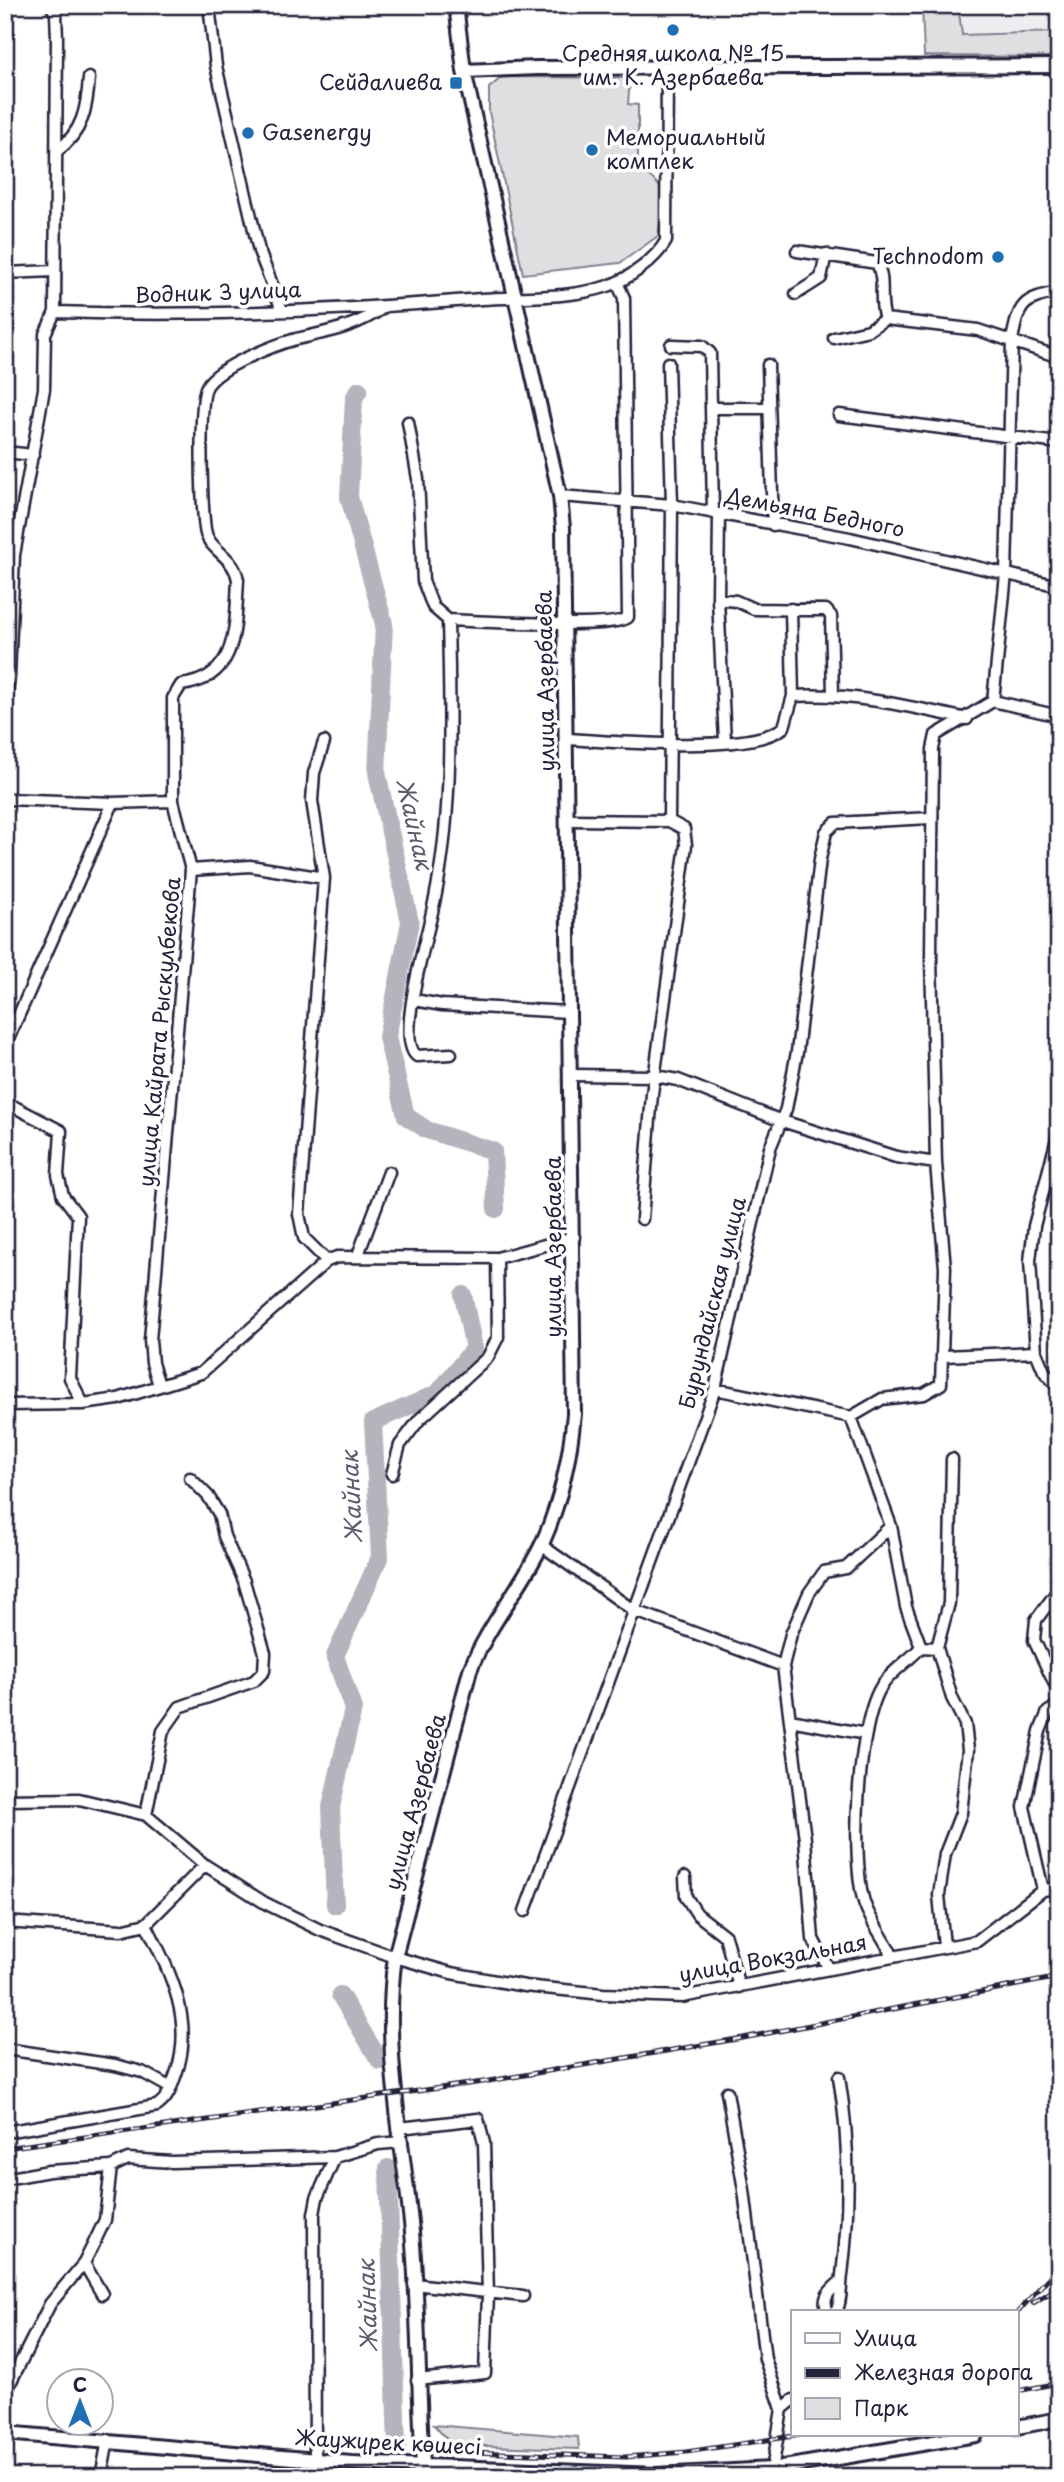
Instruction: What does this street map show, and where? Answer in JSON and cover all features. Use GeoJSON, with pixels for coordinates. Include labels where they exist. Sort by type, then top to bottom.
{"type":"FeatureCollection","features":[{"type":"Feature","properties":{"kind":"main road","name":"улица Азербаева"},"geometry":{"type":"LineString","coordinates":[[424,2465],[417,2380],[414,2284],[390,1991],[395,1957],[470,1671],[478,1651],[541,1545],[571,1447],[574,1414],[568,820],[560,496],[464,71],[456,5]]}},
{"type":"Feature","properties":{"kind":"main road"},"geometry":{"type":"LineString","coordinates":[[464,71],[1059,66]]}},
{"type":"Feature","properties":{"kind":"main road"},"geometry":{"type":"LineString","coordinates":[[1018,2427],[1059,2419]]}},
{"type":"Feature","properties":{"kind":"main road","name":"Жаужүрек көшесі"},"geometry":{"type":"LineString","coordinates":[[5,2433],[316,2460],[656,2476],[772,2473],[971,2436]]}},
{"type":"Feature","properties":{"kind":"street"},"geometry":{"type":"LineString","coordinates":[[209,5],[216,66],[259,251],[282,310]]}},
{"type":"Feature","properties":{"kind":"street"},"geometry":{"type":"LineString","coordinates":[[5,704],[9,677],[14,555],[44,384],[45,334],[55,312],[56,8]]}},
{"type":"Feature","properties":{"kind":"street","name":"Водник 3 улица"},"geometry":{"type":"LineString","coordinates":[[55,312],[140,315],[384,307],[593,290],[617,282],[658,254],[666,241],[667,68]]}},
{"type":"Feature","properties":{"kind":"street"},"geometry":{"type":"LineString","coordinates":[[57,151],[67,144],[83,120],[89,78]]}},
{"type":"Feature","properties":{"kind":"street"},"geometry":{"type":"LineString","coordinates":[[797,251],[877,263],[882,273],[882,311],[885,319]]}},
{"type":"Feature","properties":{"kind":"street"},"geometry":{"type":"LineString","coordinates":[[796,294],[821,278],[826,254]]}},
{"type":"Feature","properties":{"kind":"street"},"geometry":{"type":"LineString","coordinates":[[5,273],[55,271]]}},
{"type":"Feature","properties":{"kind":"street"},"geometry":{"type":"LineString","coordinates":[[408,422],[418,479],[423,581],[433,607],[447,620],[565,624],[620,622],[628,617],[624,298],[617,282]]}},
{"type":"Feature","properties":{"kind":"street"},"geometry":{"type":"LineString","coordinates":[[993,701],[1006,574],[1012,340],[1018,311],[1031,297],[1059,292]]}},
{"type":"Feature","properties":{"kind":"street"},"geometry":{"type":"LineString","coordinates":[[191,870],[173,801],[173,698],[180,685],[206,678],[218,668],[232,650],[235,623],[236,569],[205,533],[202,462],[205,390],[215,377],[237,364],[285,342],[361,324],[384,307]]}},
{"type":"Feature","properties":{"kind":"street"},"geometry":{"type":"LineString","coordinates":[[834,338],[869,330],[885,319],[957,326],[1012,340],[1059,357]]}},
{"type":"Feature","properties":{"kind":"street"},"geometry":{"type":"LineString","coordinates":[[671,345],[702,346],[710,353],[725,741]]}},
{"type":"Feature","properties":{"kind":"street"},"geometry":{"type":"LineString","coordinates":[[668,363],[672,505],[669,821]]}},
{"type":"Feature","properties":{"kind":"street"},"geometry":{"type":"LineString","coordinates":[[768,365],[773,525]]}},
{"type":"Feature","properties":{"kind":"street"},"geometry":{"type":"LineString","coordinates":[[713,408],[769,408]]}},
{"type":"Feature","properties":{"kind":"street"},"geometry":{"type":"LineString","coordinates":[[839,415],[1059,443]]}},
{"type":"Feature","properties":{"kind":"street"},"geometry":{"type":"LineString","coordinates":[[5,452],[33,455]]}},
{"type":"Feature","properties":{"kind":"street","name":"Демьяна Бедного"},"geometry":{"type":"LineString","coordinates":[[560,496],[672,505],[850,538],[1059,586]]}},
{"type":"Feature","properties":{"kind":"street"},"geometry":{"type":"LineString","coordinates":[[718,599],[736,601],[754,609],[826,610],[831,616],[833,694]]}},
{"type":"Feature","properties":{"kind":"street"},"geometry":{"type":"LineString","coordinates":[[566,738],[670,745],[776,734],[784,727],[793,696],[791,609]]}},
{"type":"Feature","properties":{"kind":"street"},"geometry":{"type":"LineString","coordinates":[[447,620],[451,753],[433,909],[414,1000],[409,1045],[413,1054],[451,1054]]}},
{"type":"Feature","properties":{"kind":"street"},"geometry":{"type":"LineString","coordinates":[[793,696],[833,694],[891,702],[967,719]]}},
{"type":"Feature","properties":{"kind":"street"},"geometry":{"type":"LineString","coordinates":[[715,1389],[851,1417],[883,1399],[924,1394],[942,1384],[945,1268],[936,1163],[933,749],[936,735],[967,719],[993,701],[1059,716]]}},
{"type":"Feature","properties":{"kind":"street"},"geometry":{"type":"LineString","coordinates":[[324,743],[314,773],[312,801],[324,878],[299,1214],[304,1238],[327,1261]]}},
{"type":"Feature","properties":{"kind":"street"},"geometry":{"type":"LineString","coordinates":[[5,799],[114,803],[173,801]]}},
{"type":"Feature","properties":{"kind":"street"},"geometry":{"type":"LineString","coordinates":[[5,1046],[114,803]]}},
{"type":"Feature","properties":{"kind":"street","name":"Бурундайская улица"},"geometry":{"type":"LineString","coordinates":[[525,1911],[715,1389],[779,1120],[786,1109],[797,1052],[820,859],[826,832],[835,823],[932,818]]}},
{"type":"Feature","properties":{"kind":"street"},"geometry":{"type":"LineString","coordinates":[[568,820],[669,821],[684,829],[686,845],[655,1076],[642,1219]]}},
{"type":"Feature","properties":{"kind":"street","name":"улица Кайрата Рыскулбекова"},"geometry":{"type":"LineString","coordinates":[[159,1385],[149,1340],[191,870],[250,866],[324,878]]}},
{"type":"Feature","properties":{"kind":"street"},"geometry":{"type":"LineString","coordinates":[[414,1000],[442,1005],[569,1012]]}},
{"type":"Feature","properties":{"kind":"street"},"geometry":{"type":"LineString","coordinates":[[571,1075],[655,1076],[678,1080],[779,1120],[896,1157],[936,1163]]}},
{"type":"Feature","properties":{"kind":"street"},"geometry":{"type":"LineString","coordinates":[[5,1102],[61,1131],[58,1175],[63,1196],[78,1216],[70,1378],[83,1404]]}},
{"type":"Feature","properties":{"kind":"street"},"geometry":{"type":"LineString","coordinates":[[1059,1130],[1034,1226],[1030,1261],[1036,1352],[1044,1371],[1059,1388]]}},
{"type":"Feature","properties":{"kind":"street"},"geometry":{"type":"LineString","coordinates":[[358,1255],[389,1172]]}},
{"type":"Feature","properties":{"kind":"street"},"geometry":{"type":"LineString","coordinates":[[5,1405],[83,1404],[118,1399],[201,1373],[327,1261],[358,1255],[498,1258],[574,1237]]}},
{"type":"Feature","properties":{"kind":"street"},"geometry":{"type":"LineString","coordinates":[[392,1474],[400,1445],[413,1428],[488,1357],[498,1337],[498,1258]]}},
{"type":"Feature","properties":{"kind":"street"},"geometry":{"type":"LineString","coordinates":[[944,1356],[1036,1352]]}},
{"type":"Feature","properties":{"kind":"street"},"geometry":{"type":"LineString","coordinates":[[851,1417],[891,1526],[906,1607],[922,1647]]}},
{"type":"Feature","properties":{"kind":"street"},"geometry":{"type":"LineString","coordinates":[[944,1947],[939,1895],[945,1854],[961,1813],[968,1750],[965,1724],[951,1698],[937,1648],[949,1603],[952,1459]]}},
{"type":"Feature","properties":{"kind":"street"},"geometry":{"type":"LineString","coordinates":[[5,1800],[79,1799],[146,1815],[163,1731],[180,1707],[254,1681],[264,1671],[265,1653],[244,1581],[224,1536],[219,1514],[208,1496],[190,1478]]}},
{"type":"Feature","properties":{"kind":"street"},"geometry":{"type":"LineString","coordinates":[[830,1969],[813,1939],[805,1839],[783,1666],[791,1634],[809,1593],[824,1572],[846,1568],[891,1526]]}},
{"type":"Feature","properties":{"kind":"street"},"geometry":{"type":"LineString","coordinates":[[541,1545],[633,1610],[783,1666]]}},
{"type":"Feature","properties":{"kind":"street"},"geometry":{"type":"LineString","coordinates":[[1059,1589],[1036,1620],[1034,1640],[1059,1693]]}},
{"type":"Feature","properties":{"kind":"street"},"geometry":{"type":"LineString","coordinates":[[893,1956],[865,1905],[861,1876],[858,1791],[866,1734],[882,1685],[922,1647],[937,1648]]}},
{"type":"Feature","properties":{"kind":"street"},"geometry":{"type":"LineString","coordinates":[[1059,1705],[1048,1712],[1040,1731],[1024,1807],[1043,1890],[1059,1888]]}},
{"type":"Feature","properties":{"kind":"street"},"geometry":{"type":"LineString","coordinates":[[790,1720],[866,1734]]}},
{"type":"Feature","properties":{"kind":"street","name":"улица Вокзальная"},"geometry":{"type":"LineString","coordinates":[[146,1815],[205,1865],[265,1903],[320,1930],[395,1957],[452,1973],[512,1984],[603,1994],[682,1997],[977,1941],[1043,1890]]}},
{"type":"Feature","properties":{"kind":"street"},"geometry":{"type":"LineString","coordinates":[[5,1922],[121,1930],[146,1924],[205,1865]]}},
{"type":"Feature","properties":{"kind":"street"},"geometry":{"type":"LineString","coordinates":[[685,1877],[686,1897],[696,1914],[725,1937],[739,1987]]}},
{"type":"Feature","properties":{"kind":"street"},"geometry":{"type":"LineString","coordinates":[[5,2132],[157,2106],[166,2100],[181,2059],[183,2022],[168,1968],[146,1924]]}},
{"type":"Feature","properties":{"kind":"street"},"geometry":{"type":"LineString","coordinates":[[5,2049],[115,2065],[142,2072],[171,2088]]}},
{"type":"Feature","properties":{"kind":"street"},"geometry":{"type":"LineString","coordinates":[[836,2310],[848,2196],[846,2121],[839,2077]]}},
{"type":"Feature","properties":{"kind":"street"},"geometry":{"type":"LineString","coordinates":[[727,2092],[744,2190],[765,2359],[782,2409],[772,2473]]}},
{"type":"Feature","properties":{"kind":"street"},"geometry":{"type":"LineString","coordinates":[[400,2128],[478,2119],[484,2143],[488,2294],[485,2373],[417,2380]]}},
{"type":"Feature","properties":{"kind":"street"},"geometry":{"type":"LineString","coordinates":[[5,2179],[49,2171],[111,2167],[128,2159],[172,2162],[335,2157],[378,2144],[402,2142]]}},
{"type":"Feature","properties":{"kind":"street"},"geometry":{"type":"LineString","coordinates":[[316,2460],[314,2214],[317,2198],[335,2157]]}},
{"type":"Feature","properties":{"kind":"street"},"geometry":{"type":"LineString","coordinates":[[5,2393],[50,2304],[84,2263],[105,2220],[111,2167]]}},
{"type":"Feature","properties":{"kind":"street"},"geometry":{"type":"LineString","coordinates":[[84,2263],[102,2294]]}},
{"type":"Feature","properties":{"kind":"street"},"geometry":{"type":"LineString","coordinates":[[827,2310],[824,2303],[826,2294],[841,2281]]}},
{"type":"Feature","properties":{"kind":"street"},"geometry":{"type":"LineString","coordinates":[[414,2284],[523,2296]]}},
{"type":"Feature","properties":{"kind":"street"},"geometry":{"type":"LineString","coordinates":[[782,2409],[791,2402]]}},
{"type":"Feature","properties":{"kind":"street"},"geometry":{"type":"LineString","coordinates":[[102,2477],[108,2440]]}},
{"type":"Feature","properties":{"kind":"shaded area"},"geometry":{"type":"Polygon","coordinates":[[[952,5],[1059,5],[1059,48],[952,48],[952,5]]]}},
{"type":"Feature","properties":{"kind":"green space"},"geometry":{"type":"Polygon","coordinates":[[[922,5],[958,5],[962,35],[1059,32],[1059,57],[924,56],[922,5]]]}},
{"type":"Feature","properties":{"kind":"green space"},"geometry":{"type":"Polygon","coordinates":[[[502,77],[630,78],[628,104],[638,105],[638,169],[657,183],[663,196],[658,236],[620,263],[523,274],[489,112],[489,88],[502,77]]]}},
{"type":"Feature","properties":{"kind":"green space"},"geometry":{"type":"Polygon","coordinates":[[[434,2425],[578,2437],[579,2449],[452,2445],[434,2425]]]}},
{"type":"Feature","properties":{"kind":"waterway","name":"Жайнак"},"geometry":{"type":"LineString","coordinates":[[359,390],[354,398],[349,497],[384,624],[377,773],[410,922],[387,1037],[406,1116],[427,1130],[493,1151],[496,1209]]}},
{"type":"Feature","properties":{"kind":"waterway","name":"Жайнак"},"geometry":{"type":"LineString","coordinates":[[335,1905],[331,1807],[353,1709],[335,1656],[380,1557],[373,1422],[438,1393],[474,1348],[463,1295]]}},
{"type":"Feature","properties":{"kind":"waterway","name":"Жайнак"},"geometry":{"type":"LineString","coordinates":[[340,1995],[380,2061]]}},
{"type":"Feature","properties":{"kind":"waterway","name":"Жайнак"},"geometry":{"type":"LineString","coordinates":[[388,2168],[397,2448]]}},
{"type":"Feature","properties":{"kind":"railway"},"geometry":{"type":"LineString","coordinates":[[5,2148],[483,2082],[743,2038],[1059,1977]]}},
{"type":"Feature","properties":{"kind":"railway"},"geometry":{"type":"LineString","coordinates":[[1018,2312],[1059,2266]]}},
{"type":"Feature","properties":{"kind":"railway"},"geometry":{"type":"LineString","coordinates":[[1033,2303],[1059,2287]]}},
{"type":"Feature","properties":{"kind":"railway"},"geometry":{"type":"LineString","coordinates":[[1018,2391],[1059,2383]]}},
{"type":"Feature","properties":{"kind":"railway"},"geometry":{"type":"LineString","coordinates":[[468,2452],[626,2457],[686,2452],[793,2436]]}},
{"type":"Feature","properties":{"kind":"place","name":"Средняя школа № 15 им. К. Азербаева"},"geometry":{"type":"Point","coordinates":[673,30]}},
{"type":"Feature","properties":{"kind":"place","name":"Сейдалиева"},"geometry":{"type":"Point","coordinates":[456,83]}},
{"type":"Feature","properties":{"kind":"place","name":"Gasenergy"},"geometry":{"type":"Point","coordinates":[248,133]}},
{"type":"Feature","properties":{"kind":"place","name":"Мемориальный комплек"},"geometry":{"type":"Point","coordinates":[592,150]}},
{"type":"Feature","properties":{"kind":"place","name":"Technodom"},"geometry":{"type":"Point","coordinates":[998,257]}}]}
